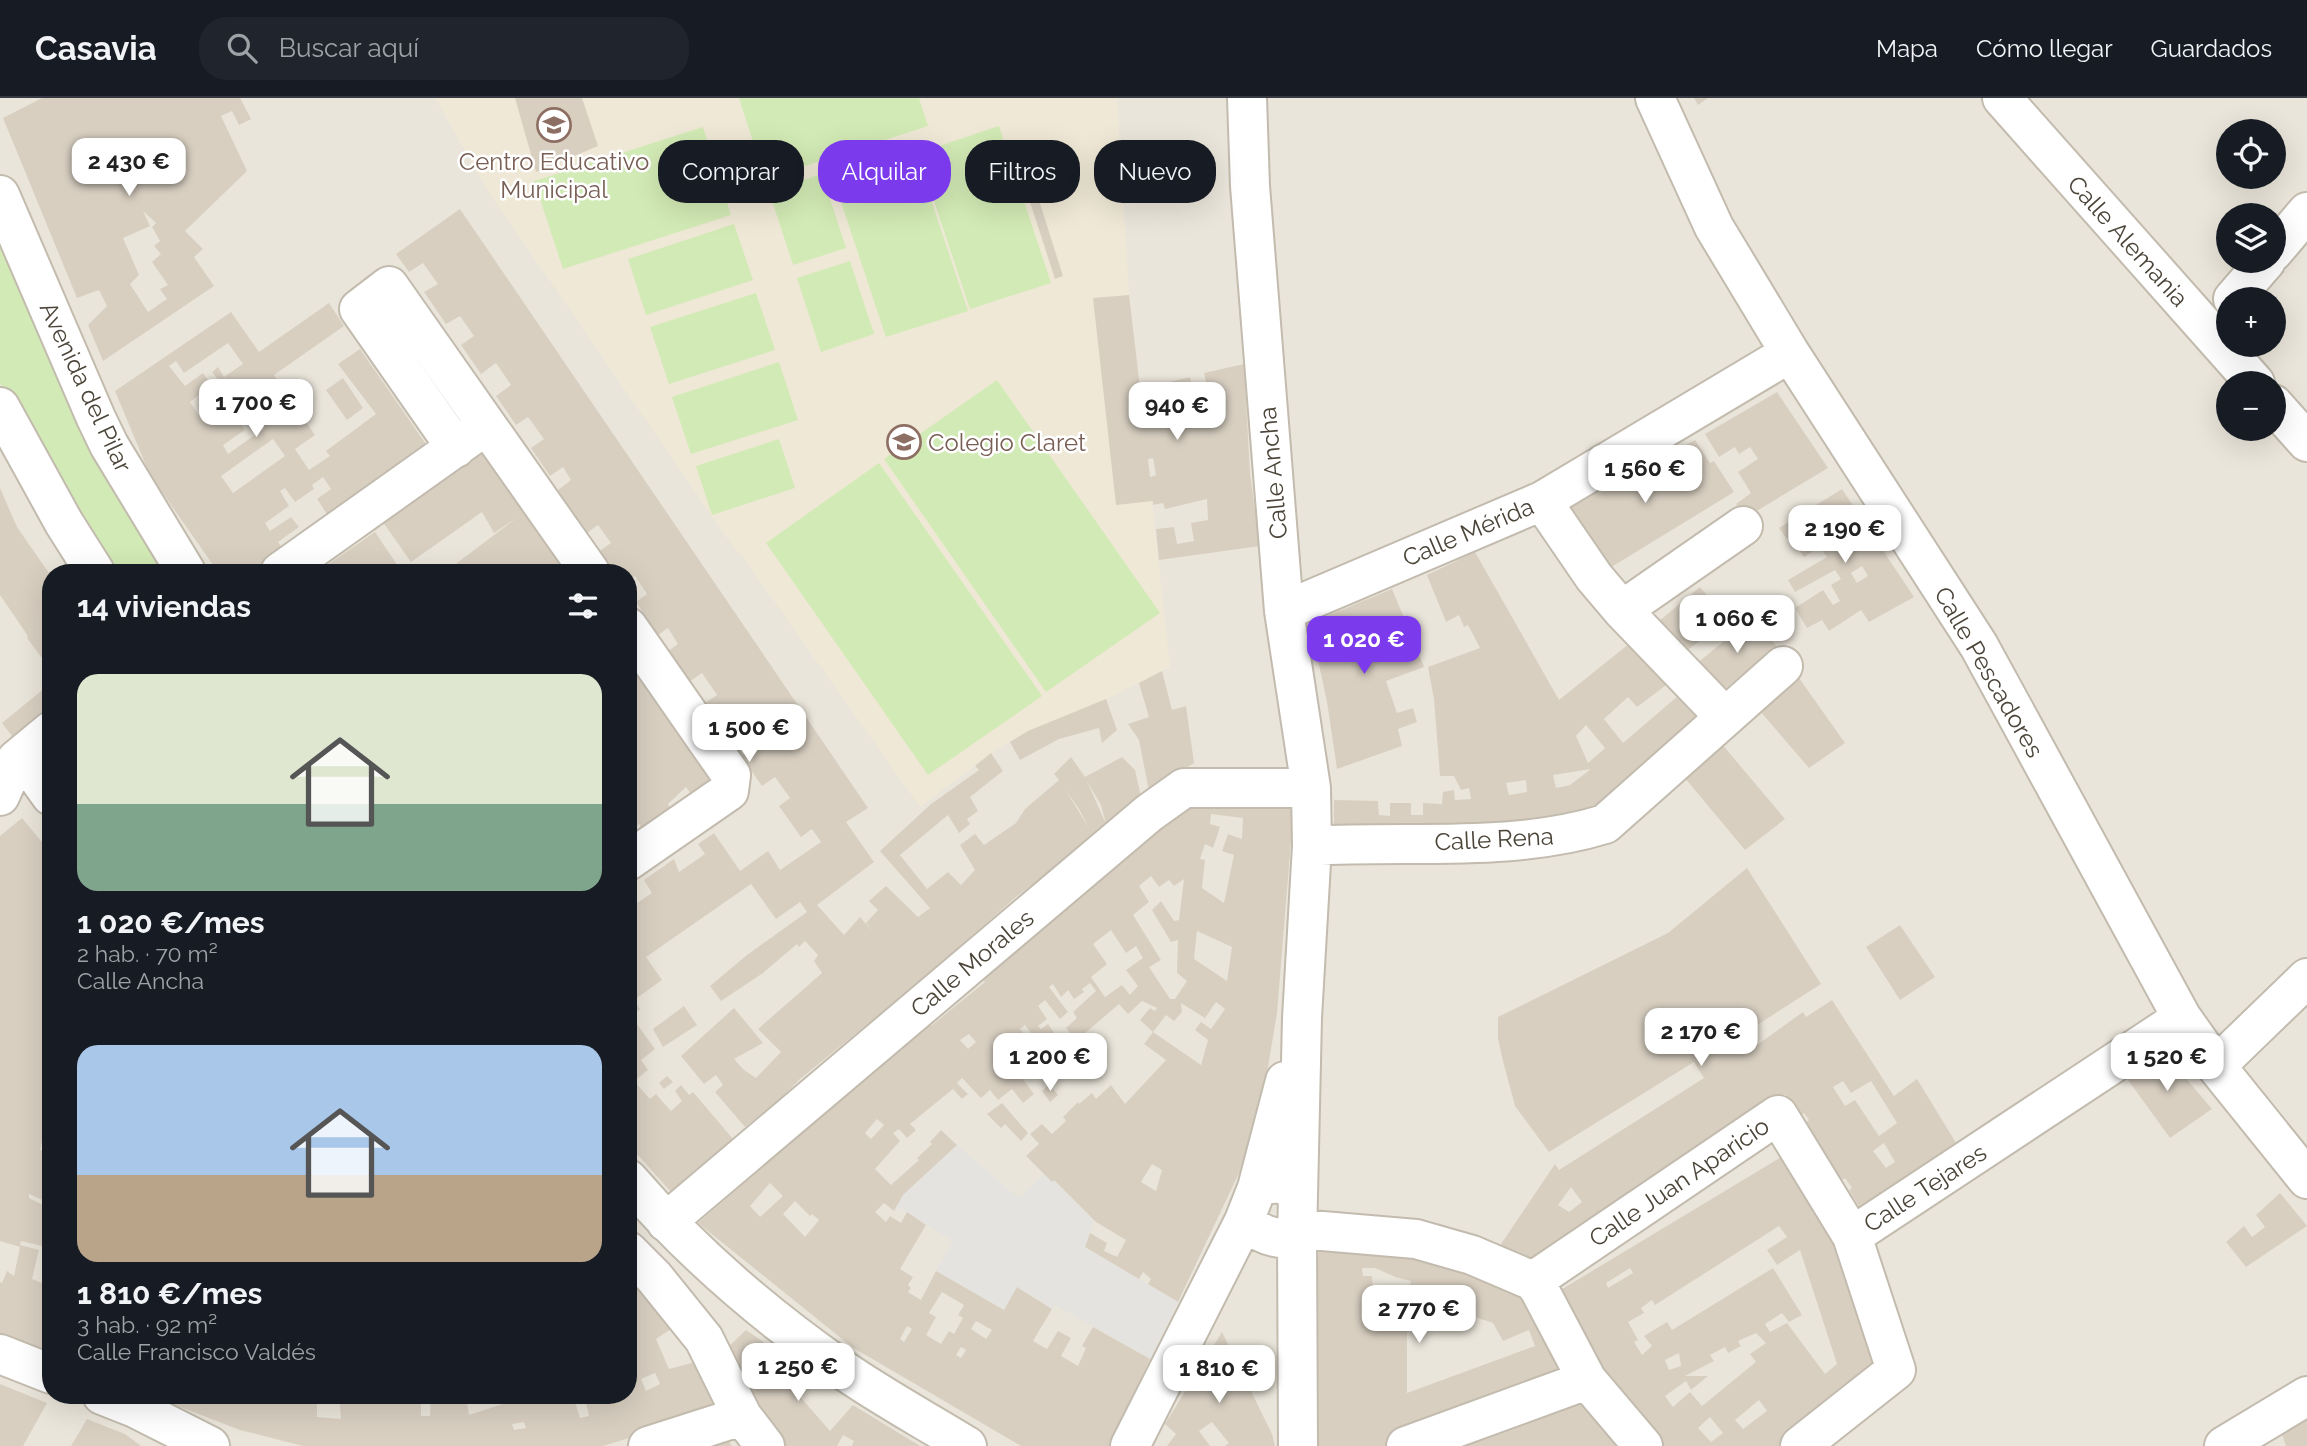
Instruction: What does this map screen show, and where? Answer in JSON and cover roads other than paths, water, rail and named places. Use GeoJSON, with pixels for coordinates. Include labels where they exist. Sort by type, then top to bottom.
{"type":"FeatureCollection","features":[{"type":"Feature","properties":{"kind":"street","name":"Calle Ancha"},"geometry":{"type":"LineString","coordinates":[[1247,98],[1250,186],[1284,611],[1311,788],[1312,846],[1302,1018]]}},
{"type":"Feature","properties":{"kind":"street","name":"Calle Pescadores"},"geometry":{"type":"LineString","coordinates":[[1655,98],[1714,227],[1790,354],[1979,646],[2182,1018],[2216,1066],[2307,1179]]}},
{"type":"Feature","properties":{"kind":"street","name":"Calle Alemania"},"geometry":{"type":"LineString","coordinates":[[2002,98],[2216,316]]}},
{"type":"Feature","properties":{"kind":"street","name":"Avenida del Pilar"},"geometry":{"type":"LineString","coordinates":[[0,195],[96,418],[181,564]]}},
{"type":"Feature","properties":{"kind":"street"},"geometry":{"type":"LineString","coordinates":[[2286,237],[2307,212]]}},
{"type":"Feature","properties":{"kind":"street"},"geometry":{"type":"LineString","coordinates":[[2243,287],[2256,273]]}},
{"type":"Feature","properties":{"kind":"street"},"geometry":{"type":"LineString","coordinates":[[456,448],[359,309],[389,286],[584,564]]}},
{"type":"Feature","properties":{"kind":"street","name":"Calle Mérida"},"geometry":{"type":"LineString","coordinates":[[1284,611],[1542,501],[1790,354]]}},
{"type":"Feature","properties":{"kind":"street"},"geometry":{"type":"LineString","coordinates":[[0,407],[52,502],[90,564]]}},
{"type":"Feature","properties":{"kind":"street"},"geometry":{"type":"LineString","coordinates":[[2286,419],[2307,442]]}},
{"type":"Feature","properties":{"kind":"street"},"geometry":{"type":"LineString","coordinates":[[290,564],[488,425]]}},
{"type":"Feature","properties":{"kind":"street"},"geometry":{"type":"LineString","coordinates":[[1542,501],[1594,577],[1724,716]]}},
{"type":"Feature","properties":{"kind":"street"},"geometry":{"type":"LineString","coordinates":[[1622,610],[1743,526]]}},
{"type":"Feature","properties":{"kind":"street"},"geometry":{"type":"LineString","coordinates":[[637,640],[731,775],[729,791],[637,855]]}},
{"type":"Feature","properties":{"kind":"street","name":"Calle Rena"},"geometry":{"type":"LineString","coordinates":[[1312,846],[1513,842],[1572,834],[1605,824],[1783,666]]}},
{"type":"Feature","properties":{"kind":"street"},"geometry":{"type":"LineString","coordinates":[[0,796],[13,758],[42,737]]}},
{"type":"Feature","properties":{"kind":"street"},"geometry":{"type":"LineString","coordinates":[[13,758],[42,787]]}},
{"type":"Feature","properties":{"kind":"street","name":"Calle Morales"},"geometry":{"type":"LineString","coordinates":[[666,1222],[1149,813],[1184,788],[1311,788]]}},
{"type":"Feature","properties":{"kind":"street"},"geometry":{"type":"LineString","coordinates":[[2216,1066],[2307,978]]}},
{"type":"Feature","properties":{"kind":"street"},"geometry":{"type":"LineString","coordinates":[[1130,1446],[1251,1204],[1302,1018]]}},
{"type":"Feature","properties":{"kind":"street"},"geometry":{"type":"LineString","coordinates":[[1298,1446],[1298,1221],[1302,1018]]}},
{"type":"Feature","properties":{"kind":"street","name":"Calle Tejares"},"geometry":{"type":"LineString","coordinates":[[1800,1446],[1896,1370],[1852,1236],[2182,1018]]}},
{"type":"Feature","properties":{"kind":"street","name":"Calle Juan Aparicio"},"geometry":{"type":"LineString","coordinates":[[1533,1281],[1778,1115],[1852,1236]]}},
{"type":"Feature","properties":{"kind":"street"},"geometry":{"type":"LineString","coordinates":[[1251,1204],[1273,1182],[1289,1186],[1298,1221]]}},
{"type":"Feature","properties":{"kind":"street"},"geometry":{"type":"LineString","coordinates":[[637,1189],[666,1222],[732,1284],[840,1367],[967,1446]]}},
{"type":"Feature","properties":{"kind":"street"},"geometry":{"type":"LineString","coordinates":[[1251,1204],[1257,1232],[1283,1240],[1298,1221]]}},
{"type":"Feature","properties":{"kind":"street"},"geometry":{"type":"LineString","coordinates":[[1298,1221],[1416,1239],[1472,1255],[1533,1281],[1587,1380],[1643,1446]]}},
{"type":"Feature","properties":{"kind":"street"},"geometry":{"type":"LineString","coordinates":[[637,1260],[704,1339],[742,1416],[765,1446]]}},
{"type":"Feature","properties":{"kind":"street"},"geometry":{"type":"LineString","coordinates":[[0,1354],[42,1370]]}},
{"type":"Feature","properties":{"kind":"street"},"geometry":{"type":"LineString","coordinates":[[1406,1446],[1587,1380]]}},
{"type":"Feature","properties":{"kind":"street"},"geometry":{"type":"LineString","coordinates":[[2224,1446],[2307,1396]]}},
{"type":"Feature","properties":{"kind":"street"},"geometry":{"type":"LineString","coordinates":[[125,1404],[210,1446]]}},
{"type":"Feature","properties":{"kind":"street"},"geometry":{"type":"LineString","coordinates":[[648,1446],[742,1416]]}},
{"type":"Feature","properties":{"kind":"place","name":"Centro Educativo Municipal"},"geometry":{"type":"Point","coordinates":[554,125]}},
{"type":"Feature","properties":{"kind":"place","name":"Colegio Claret"},"geometry":{"type":"Point","coordinates":[904,442]}}]}
